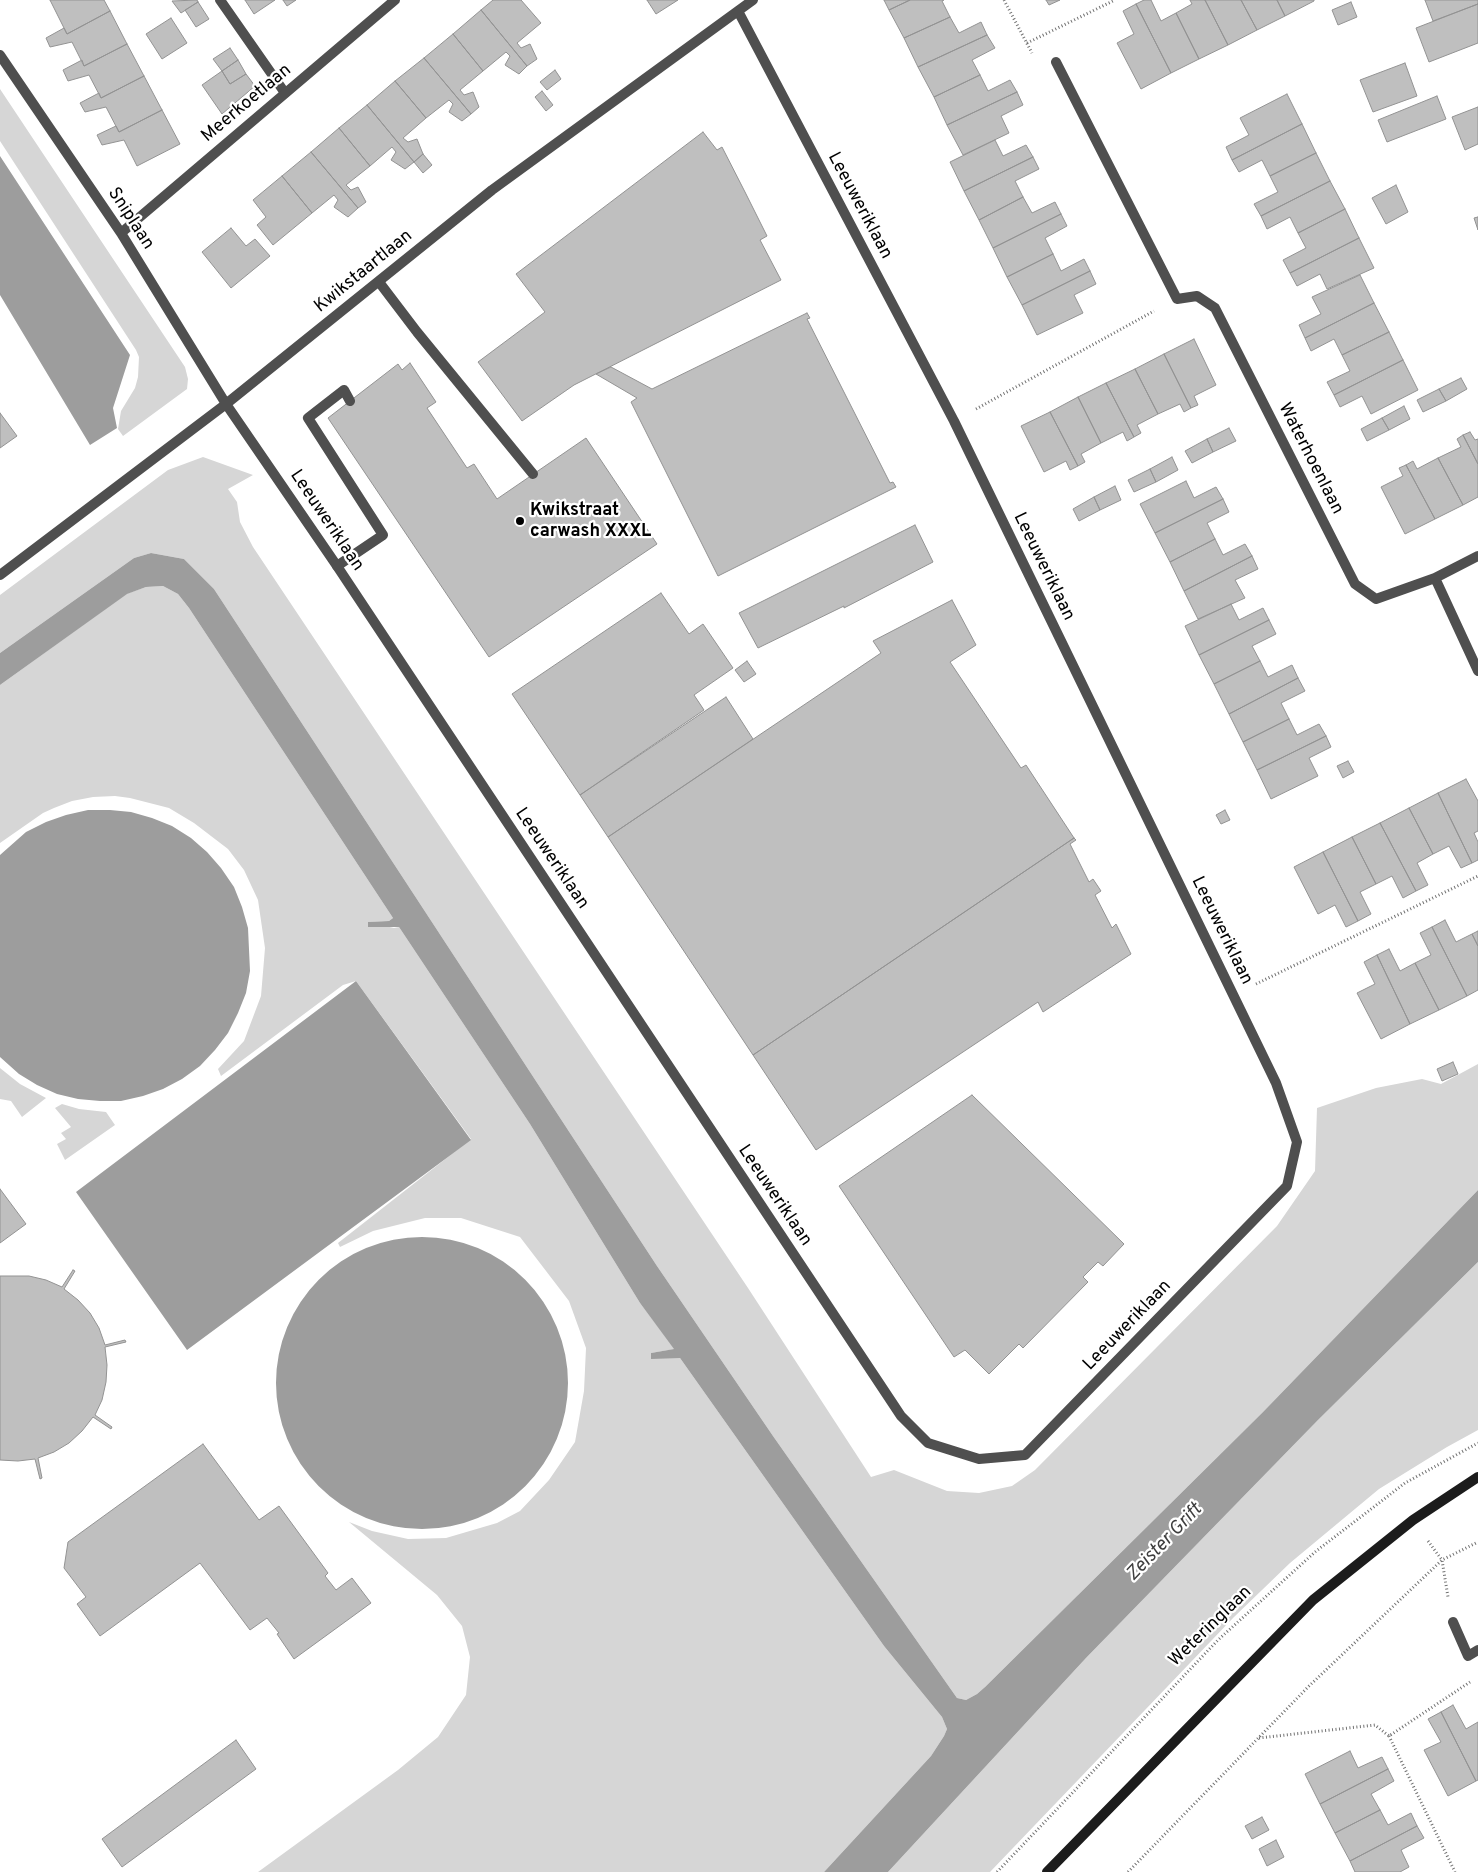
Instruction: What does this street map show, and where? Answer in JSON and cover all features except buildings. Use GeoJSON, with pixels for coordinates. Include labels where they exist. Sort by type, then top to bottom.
{"type":"FeatureCollection","features":[{"type":"Feature","properties":{"kind":"street"},"geometry":{"type":"LineString","coordinates":[[220,0],[285,93]]}},
{"type":"Feature","properties":{"kind":"street","name":"Meerkoetlaan"},"geometry":{"type":"LineString","coordinates":[[121,233],[394,0]]}},
{"type":"Feature","properties":{"kind":"street","name":"Kwikstaartlaan"},"geometry":{"type":"LineString","coordinates":[[0,575],[226,404],[492,190],[753,0]]}},
{"type":"Feature","properties":{"kind":"street","name":"Leeuweriklaan"},"geometry":{"type":"LineString","coordinates":[[226,404],[337,566],[901,1416],[928,1443],[979,1459],[1025,1455],[1287,1186],[1297,1142],[1276,1083],[954,421],[738,11]]}},
{"type":"Feature","properties":{"kind":"street","name":"Sniplaan"},"geometry":{"type":"LineString","coordinates":[[0,55],[121,233],[226,404]]}},
{"type":"Feature","properties":{"kind":"street"},"geometry":{"type":"LineString","coordinates":[[1056,62],[1177,299]]}},
{"type":"Feature","properties":{"kind":"street"},"geometry":{"type":"LineString","coordinates":[[379,282],[417,332],[533,474]]}},
{"type":"Feature","properties":{"kind":"street","name":"Waterhoenlaan"},"geometry":{"type":"LineString","coordinates":[[1177,299],[1197,296],[1215,308],[1355,584],[1376,599],[1435,578],[1478,556]]}},
{"type":"Feature","properties":{"kind":"street"},"geometry":{"type":"LineString","coordinates":[[337,566],[383,535],[308,418],[344,390],[350,402]]}},
{"type":"Feature","properties":{"kind":"street"},"geometry":{"type":"LineString","coordinates":[[1435,578],[1478,671]]}},
{"type":"Feature","properties":{"kind":"street"},"geometry":{"type":"LineString","coordinates":[[1047,1872],[1313,1600],[1413,1520],[1478,1477]]}},
{"type":"Feature","properties":{"kind":"street"},"geometry":{"type":"LineString","coordinates":[[1453,1622],[1468,1656],[1478,1650]]}},
{"type":"Feature","properties":{"kind":"path"},"geometry":{"type":"LineString","coordinates":[[1004,0],[1036,62],[1056,62]]}},
{"type":"Feature","properties":{"kind":"path"},"geometry":{"type":"LineString","coordinates":[[1027,43],[1115,0]]}},
{"type":"Feature","properties":{"kind":"path"},"geometry":{"type":"LineString","coordinates":[[954,421],[1177,299]]}},
{"type":"Feature","properties":{"kind":"path"},"geometry":{"type":"LineString","coordinates":[[1234,995],[1478,876]]}},
{"type":"Feature","properties":{"kind":"path","name":"Weteringlaan"},"geometry":{"type":"LineString","coordinates":[[997,1872],[1218,1640],[1315,1552],[1405,1483],[1478,1443]]}},
{"type":"Feature","properties":{"kind":"path"},"geometry":{"type":"LineString","coordinates":[[1413,1520],[1442,1560],[1453,1622]]}},
{"type":"Feature","properties":{"kind":"path"},"geometry":{"type":"LineString","coordinates":[[1128,1872],[1308,1687],[1442,1560],[1478,1542]]}},
{"type":"Feature","properties":{"kind":"path"},"geometry":{"type":"LineString","coordinates":[[1389,1736],[1478,1677]]}},
{"type":"Feature","properties":{"kind":"path"},"geometry":{"type":"LineString","coordinates":[[1258,1738],[1376,1725],[1389,1736],[1454,1872]]}},
{"type":"Feature","properties":{"kind":"shaded area"},"geometry":{"type":"Polygon","coordinates":[[[0,89],[185,367],[188,379],[187,389],[123,436],[118,429],[121,411],[135,388],[138,377],[139,357],[0,141],[0,89]]]}},
{"type":"Feature","properties":{"kind":"shaded area"},"geometry":{"type":"Polygon","coordinates":[[[203,457],[253,475],[228,489],[237,502],[240,522],[253,547],[748,1288],[871,1477],[894,1470],[947,1491],[979,1493],[1012,1486],[1035,1470],[1277,1226],[1315,1171],[1317,1108],[1376,1088],[1422,1079],[1441,1084],[1478,1064],[1478,1190],[1262,1413],[985,1687],[966,1700],[957,1698],[773,1436],[657,1266],[214,589],[184,559],[151,553],[134,558],[0,653],[0,595],[168,470],[203,457]]]}},
{"type":"Feature","properties":{"kind":"shaded area"},"geometry":{"type":"Polygon","coordinates":[[[163,586],[178,594],[189,608],[393,918],[389,921],[368,922],[394,928],[399,927],[530,1124],[640,1303],[675,1349],[651,1353],[680,1358],[884,1646],[942,1717],[947,1729],[931,1756],[824,1872],[258,1872],[398,1770],[438,1737],[466,1695],[470,1657],[462,1626],[437,1595],[349,1522],[372,1531],[408,1539],[446,1538],[497,1523],[520,1511],[549,1480],[575,1442],[584,1391],[586,1348],[569,1301],[520,1237],[461,1218],[425,1218],[373,1231],[340,1247],[338,1243],[471,1139],[356,981],[343,985],[221,1076],[218,1069],[244,1041],[261,996],[265,948],[258,900],[244,870],[228,849],[194,823],[169,808],[115,796],[93,797],[72,801],[54,808],[43,813],[0,843],[0,685],[126,594],[146,587],[163,586]]]}},
{"type":"Feature","properties":{"kind":"shaded area"},"geometry":{"type":"Polygon","coordinates":[[[0,1068],[20,1084],[46,1098],[22,1117],[11,1101],[0,1099],[0,1068]]]}},
{"type":"Feature","properties":{"kind":"shaded area"},"geometry":{"type":"Polygon","coordinates":[[[62,1104],[79,1109],[106,1112],[115,1125],[65,1160],[57,1144],[66,1139],[61,1133],[71,1127],[55,1108],[62,1104]]]}},
{"type":"Feature","properties":{"kind":"shaded area"},"geometry":{"type":"Polygon","coordinates":[[[1478,1262],[1478,1430],[1379,1489],[1290,1563],[1234,1617],[990,1872],[888,1872],[1086,1658],[1318,1420],[1478,1262]]]}},
{"type":"Feature","properties":{"kind":"water"},"geometry":{"type":"Polygon","coordinates":[[[0,156],[130,355],[113,408],[117,428],[90,445],[0,295],[0,156]]]}},
{"type":"Feature","properties":{"kind":"water","name":"Zeister Grift"},"geometry":{"type":"Polygon","coordinates":[[[151,553],[184,559],[214,589],[657,1266],[773,1436],[957,1698],[966,1700],[985,1687],[1262,1413],[1478,1190],[1478,1262],[1318,1420],[1086,1658],[888,1872],[824,1872],[931,1756],[947,1729],[942,1717],[884,1646],[680,1358],[651,1359],[651,1353],[674,1349],[640,1303],[530,1124],[399,927],[368,927],[368,922],[389,921],[393,918],[189,608],[178,594],[163,586],[146,587],[127,594],[0,685],[0,653],[134,558],[151,553]]]}},
{"type":"Feature","properties":{"kind":"water"},"geometry":{"type":"Polygon","coordinates":[[[88,810],[131,812],[172,826],[191,838],[207,852],[234,887],[248,928],[250,971],[246,993],[228,1033],[200,1066],[182,1079],[163,1089],[121,1101],[78,1099],[57,1094],[19,1074],[0,1057],[0,855],[26,832],[46,822],[88,810]]]}},
{"type":"Feature","properties":{"kind":"water"},"geometry":{"type":"Polygon","coordinates":[[[356,981],[471,1140],[187,1350],[76,1192],[356,981]]]}},
{"type":"Feature","properties":{"kind":"water"},"geometry":{"type":"Polygon","coordinates":[[[408,1237],[436,1237],[464,1243],[491,1254],[515,1270],[535,1290],[551,1314],[562,1341],[568,1369],[568,1397],[562,1425],[551,1452],[535,1476],[515,1496],[491,1512],[464,1523],[436,1529],[408,1529],[380,1523],[353,1512],[329,1496],[309,1476],[293,1452],[282,1425],[276,1397],[276,1369],[282,1341],[293,1314],[309,1290],[329,1270],[353,1254],[380,1243],[408,1237]]]}},
{"type":"Feature","properties":{"kind":"place","name":"Kwikstraat carwash XXXL"},"geometry":{"type":"Point","coordinates":[520,521]}}]}
